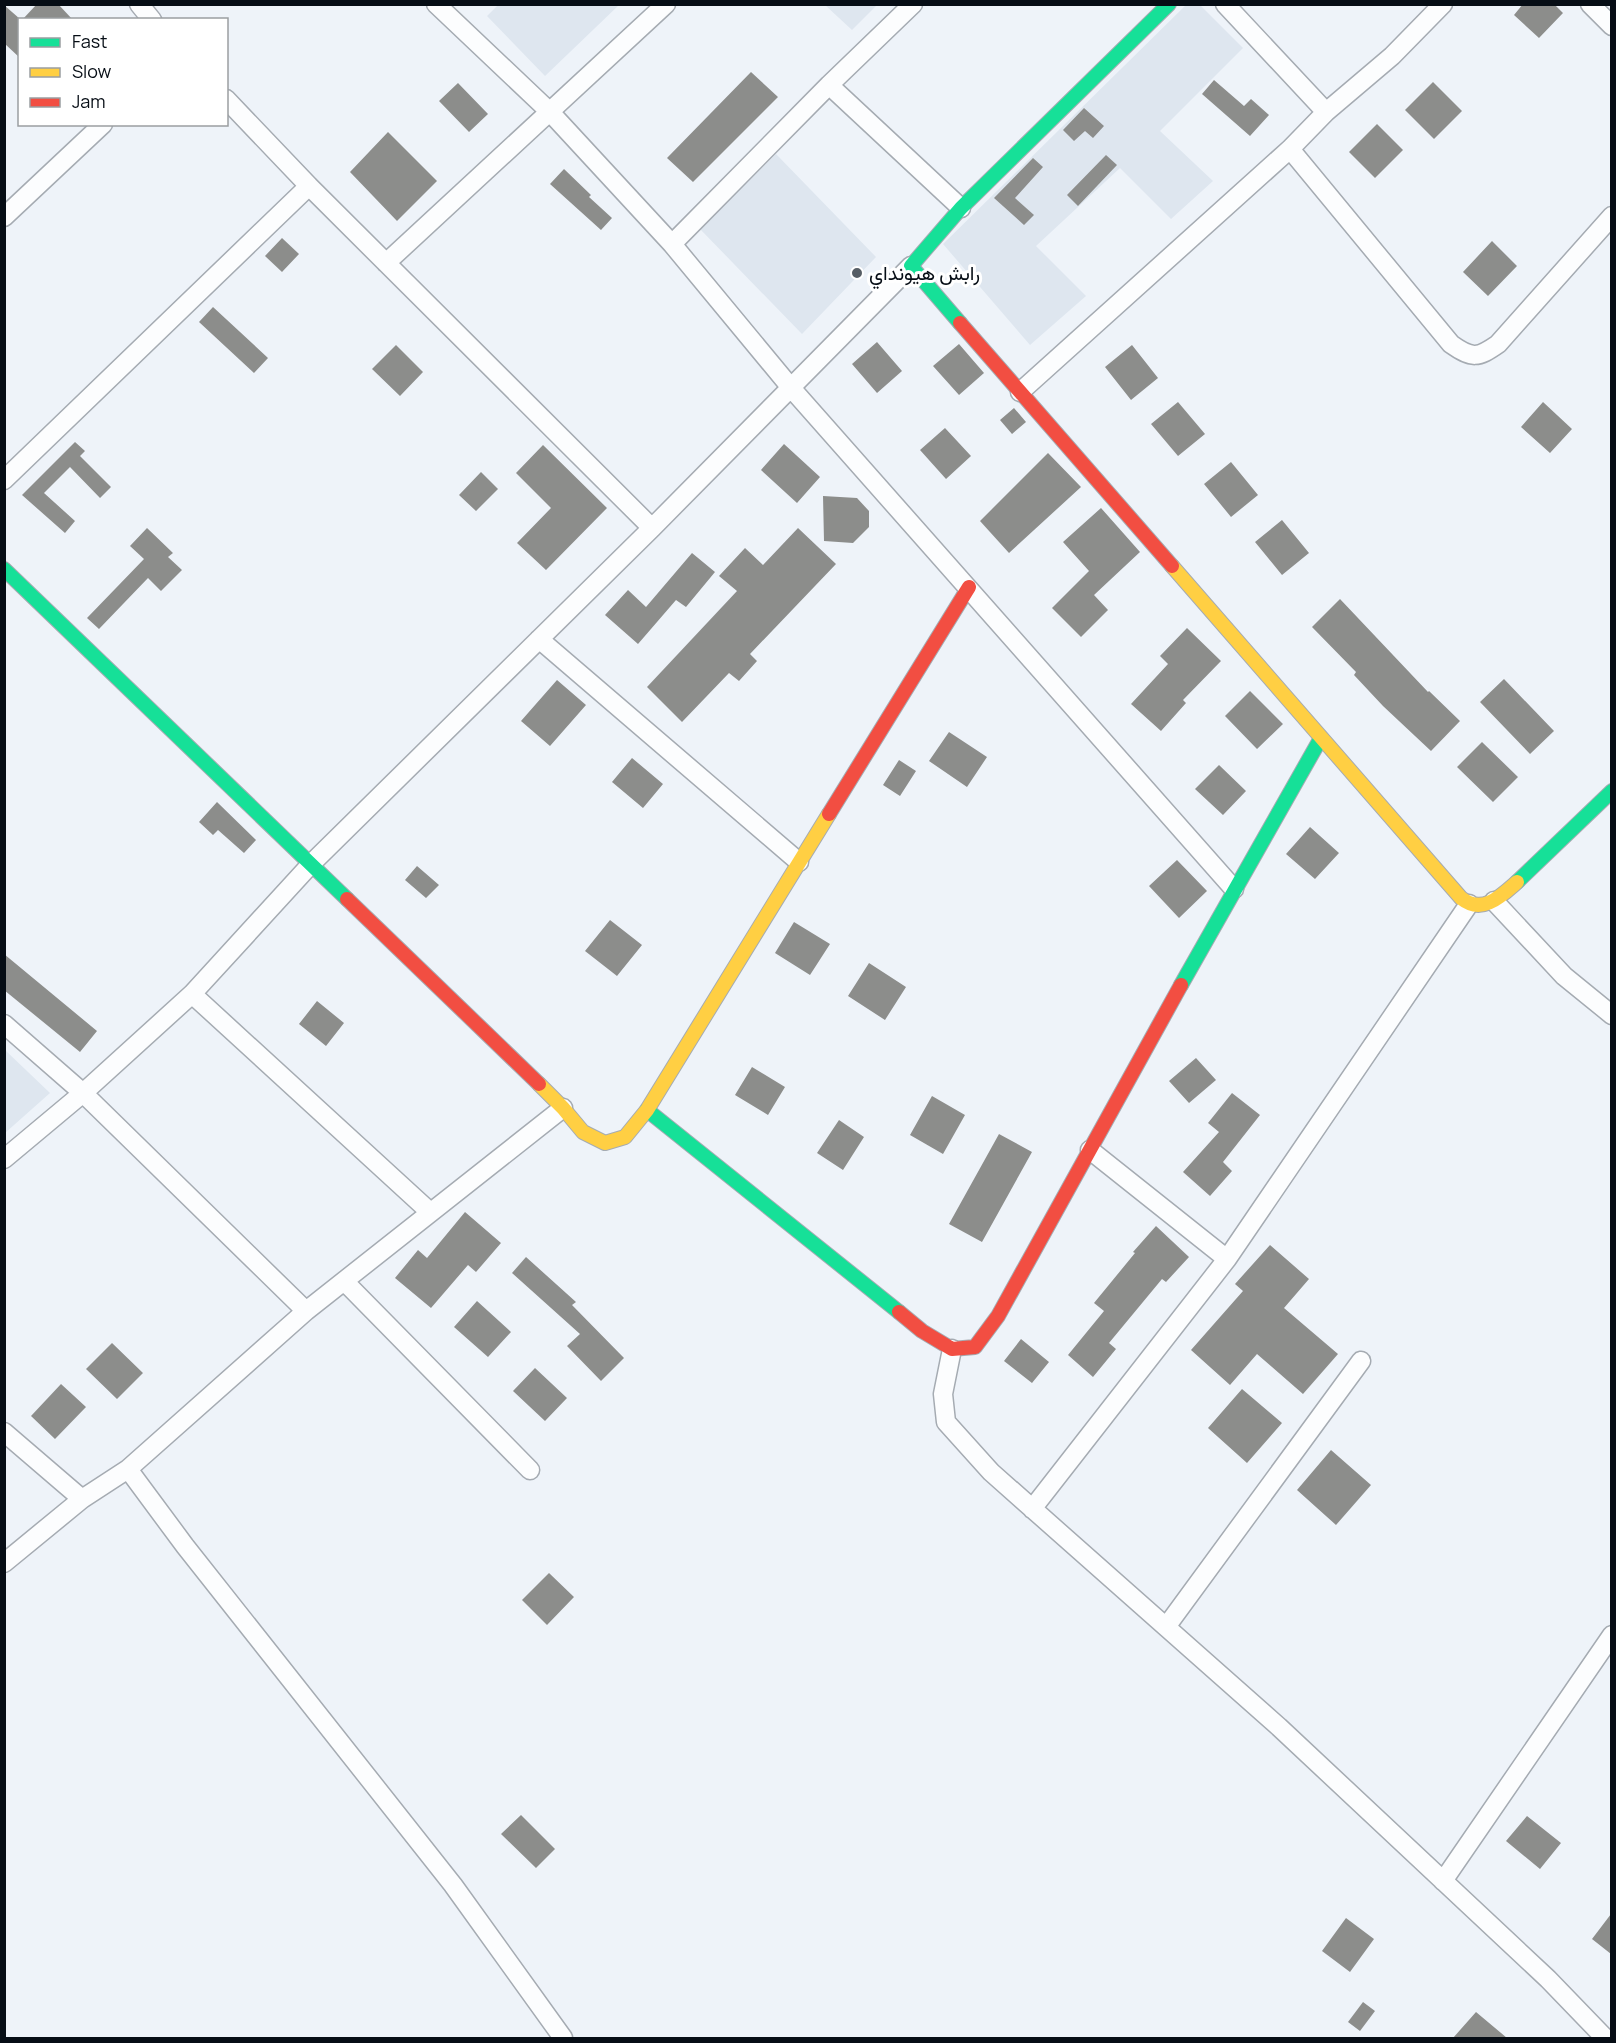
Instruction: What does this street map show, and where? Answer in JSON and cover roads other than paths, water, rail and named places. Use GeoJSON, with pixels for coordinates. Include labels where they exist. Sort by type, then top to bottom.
{"type":"FeatureCollection","features":[{"type":"Feature","properties":{"kind":"street"},"geometry":{"type":"LineString","coordinates":[[139,4],[150,18]]}},
{"type":"Feature","properties":{"kind":"street"},"geometry":{"type":"LineString","coordinates":[[436,4],[550,112],[672,244],[792,389],[1234,888]]}},
{"type":"Feature","properties":{"kind":"street"},"geometry":{"type":"LineString","coordinates":[[386,263],[666,4]]}},
{"type":"Feature","properties":{"kind":"street"},"geometry":{"type":"LineString","coordinates":[[672,244],[828,85],[913,4]]}},
{"type":"Feature","properties":{"kind":"street"},"geometry":{"type":"LineString","coordinates":[[4,1159],[83,1093],[192,994],[311,864],[792,389],[911,266],[961,208],[1168,4]]}},
{"type":"Feature","properties":{"kind":"street"},"geometry":{"type":"LineString","coordinates":[[1225,4],[1326,112]]}},
{"type":"Feature","properties":{"kind":"street"},"geometry":{"type":"LineString","coordinates":[[1020,392],[1290,149],[1326,112],[1392,56],[1443,4]]}},
{"type":"Feature","properties":{"kind":"street"},"geometry":{"type":"LineString","coordinates":[[1590,4],[1611,26]]}},
{"type":"Feature","properties":{"kind":"street"},"geometry":{"type":"LineString","coordinates":[[828,85],[961,208]]}},
{"type":"Feature","properties":{"kind":"street"},"geometry":{"type":"LineString","coordinates":[[228,101],[309,186],[652,528]]}},
{"type":"Feature","properties":{"kind":"street"},"geometry":{"type":"LineString","coordinates":[[4,217],[100,126]]}},
{"type":"Feature","properties":{"kind":"street"},"geometry":{"type":"LineString","coordinates":[[1290,149],[1451,344],[1466,355],[1482,355],[1498,344],[1611,216]]}},
{"type":"Feature","properties":{"kind":"street"},"geometry":{"type":"LineString","coordinates":[[4,480],[309,186]]}},
{"type":"Feature","properties":{"kind":"street"},"geometry":{"type":"LineString","coordinates":[[911,266],[1451,888],[1469,904],[1478,906],[1494,901],[1533,868],[1611,790]]}},
{"type":"Feature","properties":{"kind":"street"},"geometry":{"type":"LineString","coordinates":[[4,569],[563,1108],[583,1132],[605,1143],[625,1137],[647,1110],[969,587]]}},
{"type":"Feature","properties":{"kind":"street"},"geometry":{"type":"LineString","coordinates":[[539,639],[799,862]]}},
{"type":"Feature","properties":{"kind":"street"},"geometry":{"type":"LineString","coordinates":[[647,1110],[922,1330],[952,1349],[975,1347],[998,1316],[1234,888],[1321,738]]}},
{"type":"Feature","properties":{"kind":"street"},"geometry":{"type":"LineString","coordinates":[[1494,901],[1564,976],[1611,1015]]}},
{"type":"Feature","properties":{"kind":"street"},"geometry":{"type":"LineString","coordinates":[[1032,1509],[1227,1259],[1469,904]]}},
{"type":"Feature","properties":{"kind":"street"},"geometry":{"type":"LineString","coordinates":[[192,994],[430,1212]]}},
{"type":"Feature","properties":{"kind":"street"},"geometry":{"type":"LineString","coordinates":[[4,1024],[83,1093],[306,1311]]}},
{"type":"Feature","properties":{"kind":"street"},"geometry":{"type":"LineString","coordinates":[[4,1563],[82,1499],[128,1469],[306,1311],[563,1108]]}},
{"type":"Feature","properties":{"kind":"street"},"geometry":{"type":"LineString","coordinates":[[1090,1150],[1227,1259]]}},
{"type":"Feature","properties":{"kind":"street"},"geometry":{"type":"LineString","coordinates":[[344,1281],[530,1470]]}},
{"type":"Feature","properties":{"kind":"street"},"geometry":{"type":"LineString","coordinates":[[952,1349],[943,1394],[946,1422],[991,1472],[1279,1727],[1548,1978],[1605,2038]]}},
{"type":"Feature","properties":{"kind":"street"},"geometry":{"type":"LineString","coordinates":[[1166,1627],[1361,1361]]}},
{"type":"Feature","properties":{"kind":"street"},"geometry":{"type":"LineString","coordinates":[[4,1432],[82,1499]]}},
{"type":"Feature","properties":{"kind":"street"},"geometry":{"type":"LineString","coordinates":[[128,1469],[184,1546],[453,1885],[563,2038]]}},
{"type":"Feature","properties":{"kind":"street"},"geometry":{"type":"LineString","coordinates":[[1443,1881],[1611,1635]]}},
{"type":"Feature","properties":{"kind":"place","name":"رابش هيونداي"},"geometry":{"type":"Point","coordinates":[857,273]}}]}
